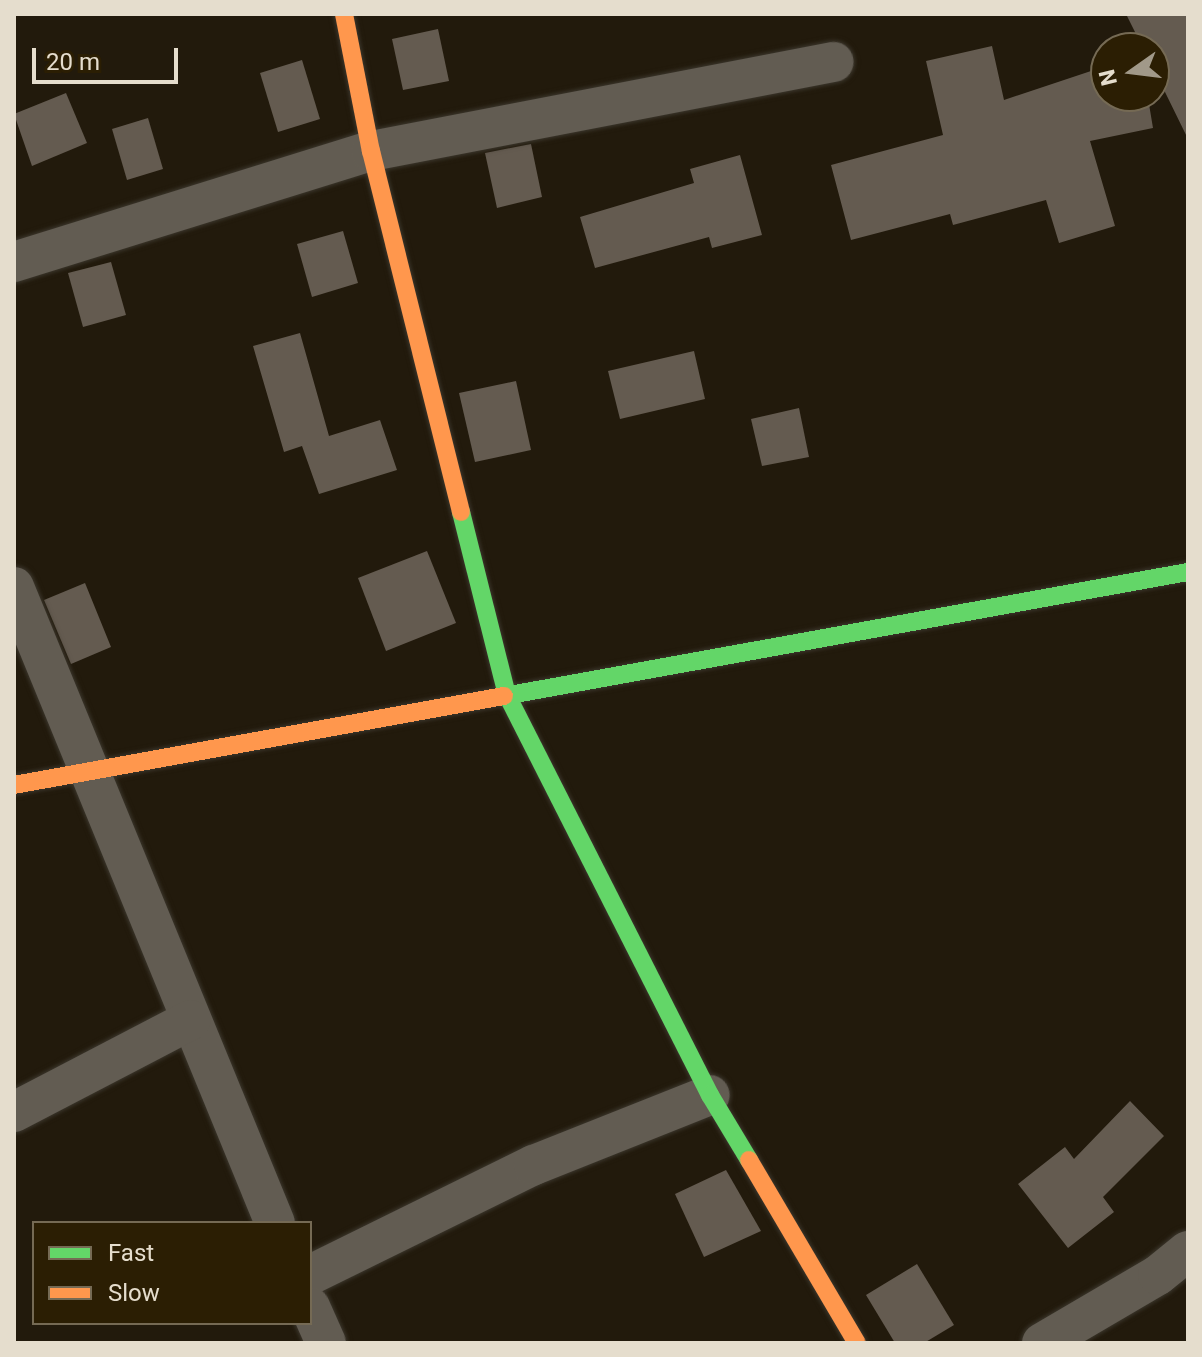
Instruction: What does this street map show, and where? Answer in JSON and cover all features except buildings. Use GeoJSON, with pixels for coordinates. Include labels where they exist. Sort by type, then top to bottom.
{"type":"FeatureCollection","features":[{"type":"Feature","properties":{"kind":"street"},"geometry":{"type":"LineString","coordinates":[[344,14],[371,151],[507,695],[710,1095],[857,1343]]}},
{"type":"Feature","properties":{"kind":"street"},"geometry":{"type":"LineString","coordinates":[[14,262],[371,151],[834,62]]}},
{"type":"Feature","properties":{"kind":"street"},"geometry":{"type":"LineString","coordinates":[[14,785],[1188,572]]}},
{"type":"Feature","properties":{"kind":"street"},"geometry":{"type":"LineString","coordinates":[[14,587],[87,772],[274,1221]]}},
{"type":"Feature","properties":{"kind":"street"},"geometry":{"type":"LineString","coordinates":[[14,1112],[191,1020]]}},
{"type":"Feature","properties":{"kind":"street"},"geometry":{"type":"LineString","coordinates":[[312,1274],[534,1165],[710,1095]]}},
{"type":"Feature","properties":{"kind":"street"},"geometry":{"type":"LineString","coordinates":[[1042,1343],[1158,1275],[1188,1251]]}},
{"type":"Feature","properties":{"kind":"street"},"geometry":{"type":"LineString","coordinates":[[312,1312],[326,1343]]}},
{"type":"Feature","properties":{"kind":"traffic: fast"},"geometry":{"type":"LineString","coordinates":[[461,512],[507,695],[710,1095],[749,1160]]}},
{"type":"Feature","properties":{"kind":"traffic: fast"},"geometry":{"type":"LineString","coordinates":[[504,696],[1188,572]]}},
{"type":"Feature","properties":{"kind":"traffic: slow"},"geometry":{"type":"LineString","coordinates":[[344,14],[371,151],[461,512]]}},
{"type":"Feature","properties":{"kind":"traffic: slow"},"geometry":{"type":"LineString","coordinates":[[14,785],[504,696]]}},
{"type":"Feature","properties":{"kind":"traffic: slow"},"geometry":{"type":"LineString","coordinates":[[749,1160],[857,1343]]}}]}
